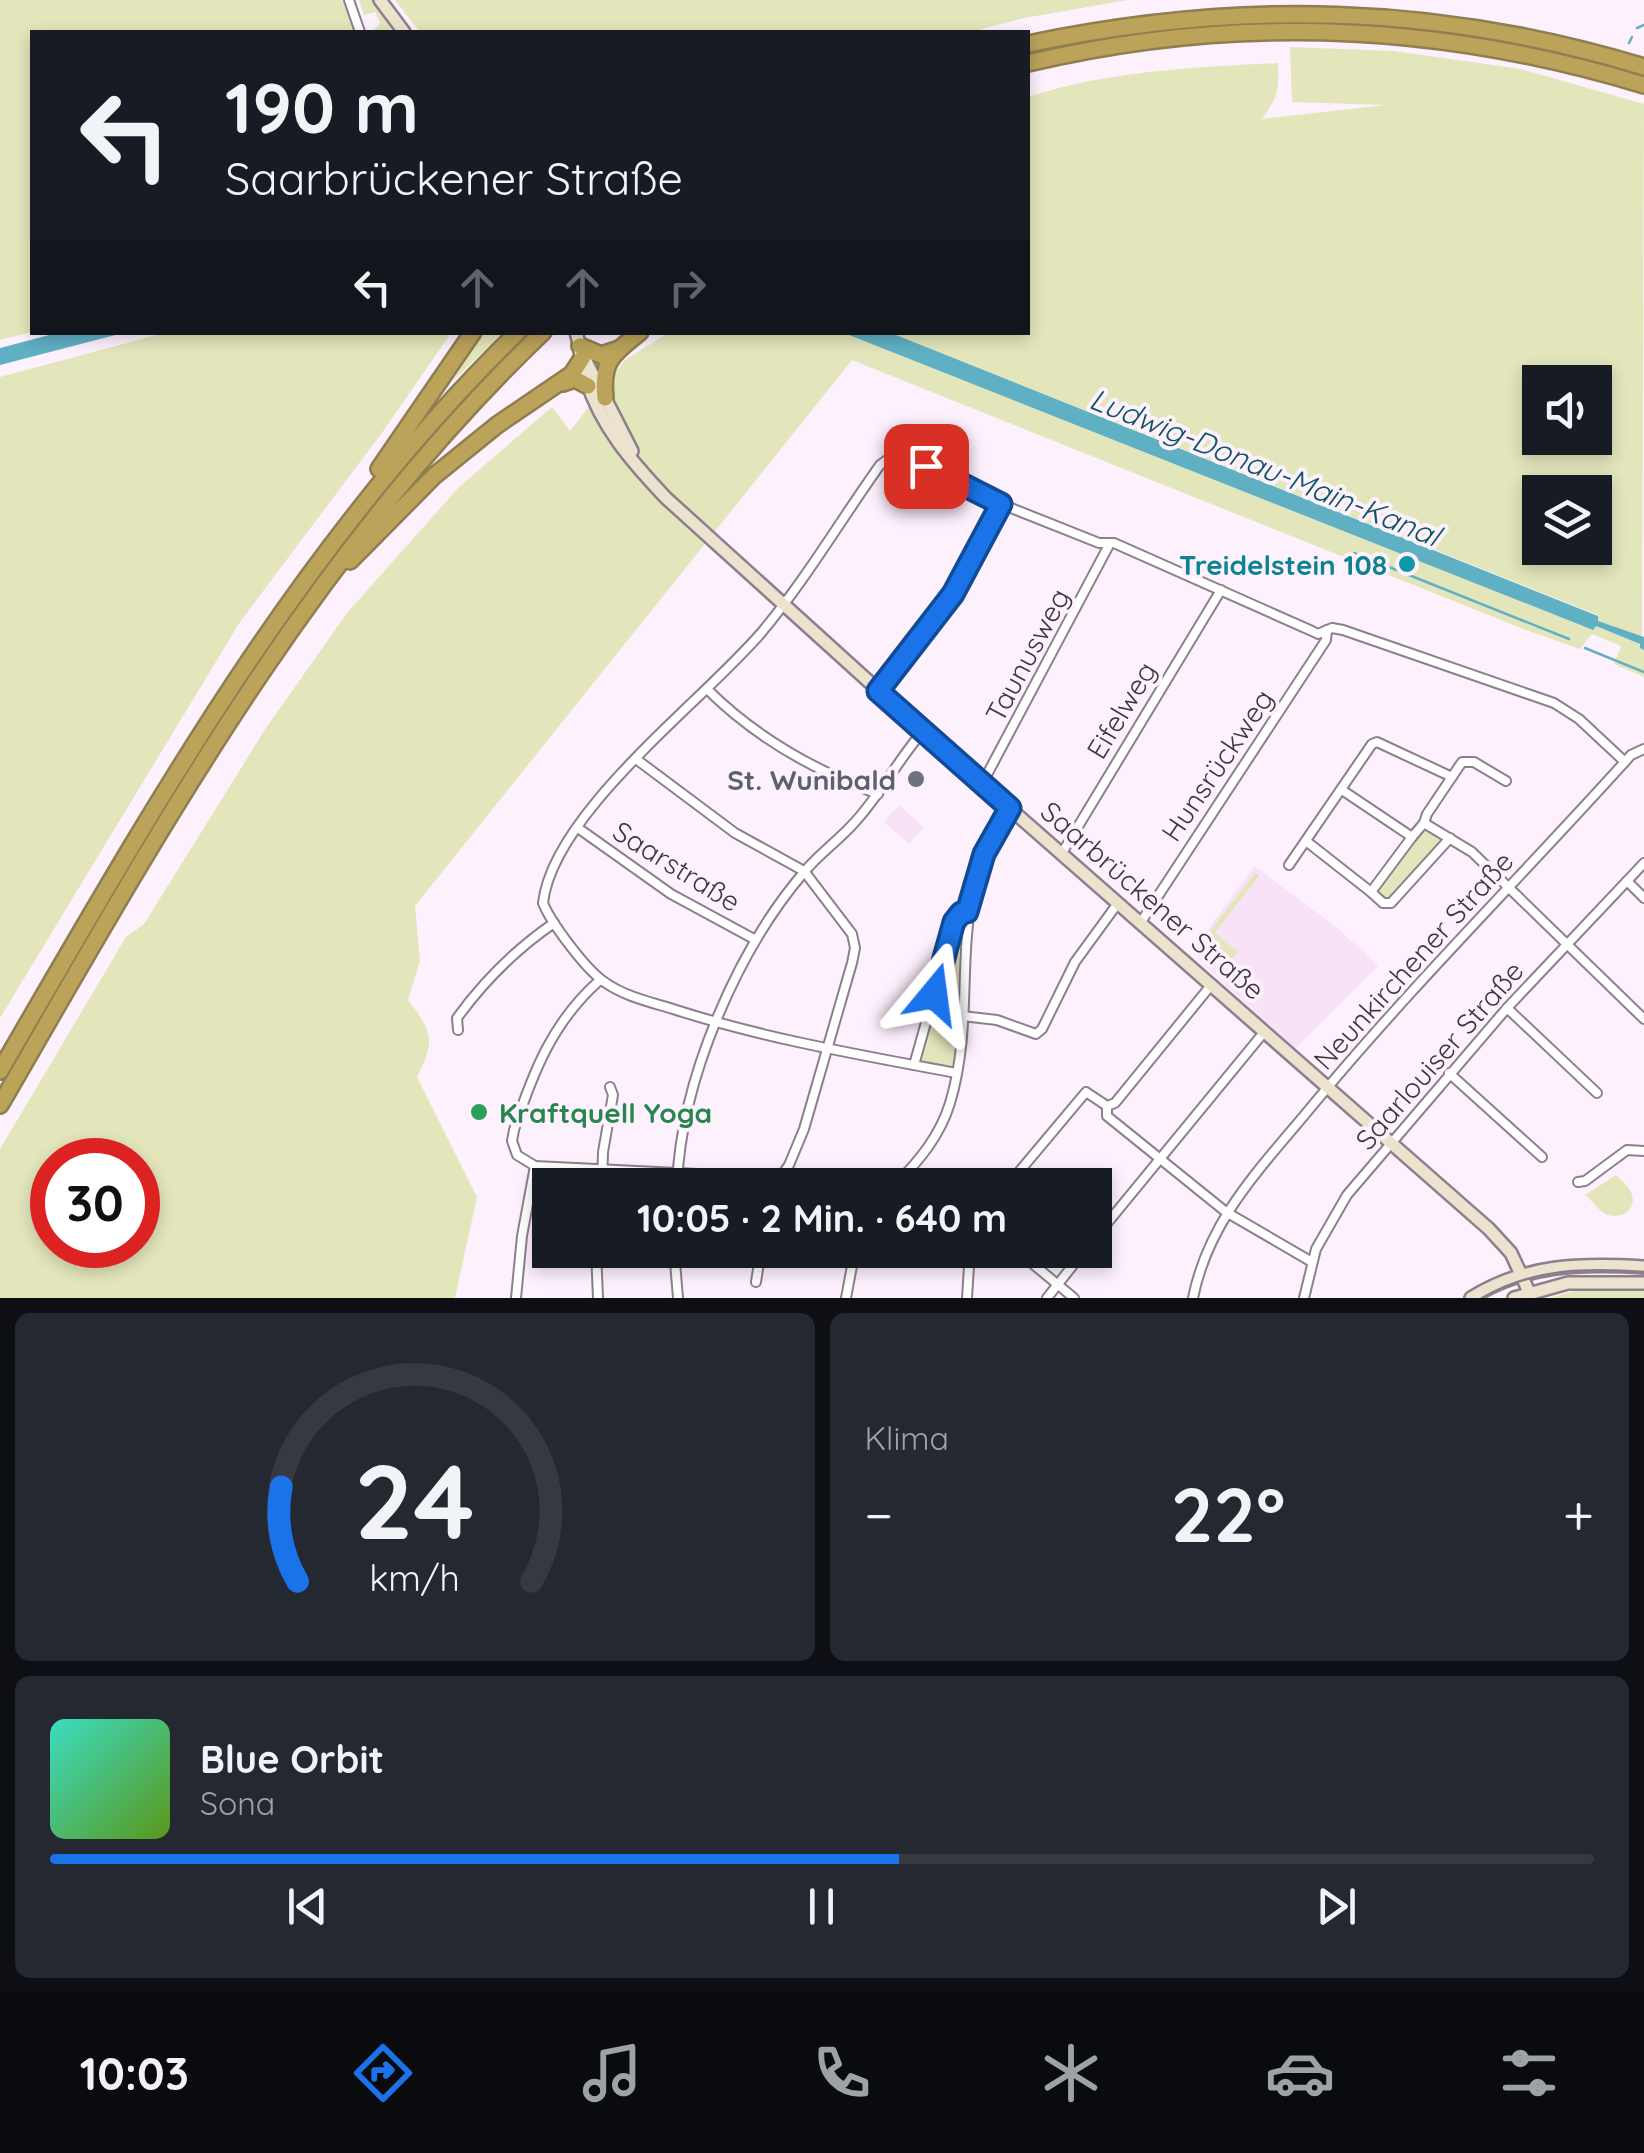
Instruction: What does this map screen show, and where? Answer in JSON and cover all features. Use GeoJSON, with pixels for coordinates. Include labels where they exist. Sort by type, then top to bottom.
{"type":"FeatureCollection","features":[{"type":"Feature","properties":{"kind":"highway"},"geometry":{"type":"LineString","coordinates":[[1030,44],[1156,19],[1315,10],[1469,24],[1547,40],[1644,67]]}},
{"type":"Feature","properties":{"kind":"highway"},"geometry":{"type":"LineString","coordinates":[[1030,63],[1186,34],[1334,30],[1488,46],[1644,85]]}},
{"type":"Feature","properties":{"kind":"highway"},"geometry":{"type":"LineString","coordinates":[[349,521],[370,481],[470,335]]}},
{"type":"Feature","properties":{"kind":"highway"},"geometry":{"type":"LineString","coordinates":[[0,1071],[130,846],[270,628],[349,521],[424,430],[515,335]]}},
{"type":"Feature","properties":{"kind":"highway"},"geometry":{"type":"LineString","coordinates":[[0,1105],[186,789],[315,595],[430,450],[541,335]]}},
{"type":"Feature","properties":{"kind":"highway"},"geometry":{"type":"LineString","coordinates":[[605,398],[604,370],[636,335]]}},
{"type":"Feature","properties":{"kind":"highway"},"geometry":{"type":"LineString","coordinates":[[315,595],[434,476],[497,424],[576,370],[580,345],[601,354],[622,347]]}},
{"type":"Feature","properties":{"kind":"highway"},"geometry":{"type":"LineString","coordinates":[[555,386],[575,379],[588,386]]}},
{"type":"Feature","properties":{"kind":"main road"},"geometry":{"type":"LineString","coordinates":[[380,0],[401,30]]}},
{"type":"Feature","properties":{"kind":"main road","name":"Saarbrückener Straße"},"geometry":{"type":"LineString","coordinates":[[580,345],[588,386],[614,436],[680,511],[982,784],[1494,1234],[1512,1253],[1530,1292]]}},
{"type":"Feature","properties":{"kind":"main road","name":"Saarbrückener Straße"},"geometry":{"type":"LineString","coordinates":[[580,345],[644,474]]}},
{"type":"Feature","properties":{"kind":"main road"},"geometry":{"type":"LineString","coordinates":[[1471,1298],[1522,1274],[1583,1265],[1644,1267]]}},
{"type":"Feature","properties":{"kind":"main road"},"geometry":{"type":"LineString","coordinates":[[1514,1298],[1584,1282],[1644,1282]]}},
{"type":"Feature","properties":{"kind":"street"},"geometry":{"type":"LineString","coordinates":[[350,0],[359,30]]}},
{"type":"Feature","properties":{"kind":"street"},"geometry":{"type":"LineString","coordinates":[[956,1073],[826,1049],[715,1022],[628,994],[600,980],[554,923],[543,903],[556,858],[578,828],[636,759],[748,647],[783,604],[870,479],[886,458],[894,454],[1001,504],[1109,545],[1114,543],[1318,634],[1343,630],[1554,703],[1579,719],[1625,762]]}},
{"type":"Feature","properties":{"kind":"street"},"geometry":{"type":"LineString","coordinates":[[878,691],[953,594],[1001,504]]}},
{"type":"Feature","properties":{"kind":"street","name":"Taunusweg"},"geometry":{"type":"LineString","coordinates":[[982,784],[1109,545]]}},
{"type":"Feature","properties":{"kind":"street","name":"Eifelweg"},"geometry":{"type":"LineString","coordinates":[[1062,854],[1221,590]]}},
{"type":"Feature","properties":{"kind":"street","name":"Hunsrückweg"},"geometry":{"type":"LineString","coordinates":[[1141,922],[1306,672],[1326,640],[1327,630]]}},
{"type":"Feature","properties":{"kind":"street"},"geometry":{"type":"LineString","coordinates":[[707,689],[732,714],[796,758],[834,778],[878,794]]}},
{"type":"Feature","properties":{"kind":"street"},"geometry":{"type":"LineString","coordinates":[[678,1168],[691,1101],[715,1022],[754,938],[804,871],[854,824],[924,731]]}},
{"type":"Feature","properties":{"kind":"street"},"geometry":{"type":"LineString","coordinates":[[1289,865],[1372,744],[1377,742],[1452,777]]}},
{"type":"Feature","properties":{"kind":"street","name":"Neunkirchener Straße"},"geometry":{"type":"LineString","coordinates":[[1193,1298],[1204,1254],[1226,1212],[1328,1087],[1636,750],[1644,749]]}},
{"type":"Feature","properties":{"kind":"street"},"geometry":{"type":"LineString","coordinates":[[636,759],[735,834],[804,871],[852,934],[855,948],[804,1129],[784,1168]]}},
{"type":"Feature","properties":{"kind":"street"},"geometry":{"type":"LineString","coordinates":[[1371,892],[1468,760],[1506,780]]}},
{"type":"Feature","properties":{"kind":"street"},"geometry":{"type":"LineString","coordinates":[[1342,790],[1412,838]]}},
{"type":"Feature","properties":{"kind":"street"},"geometry":{"type":"LineString","coordinates":[[912,1168],[938,1131],[950,1104],[962,1044],[967,912],[984,854],[1010,808]]}},
{"type":"Feature","properties":{"kind":"street"},"geometry":{"type":"LineString","coordinates":[[1424,823],[1472,852],[1644,1019]]}},
{"type":"Feature","properties":{"kind":"street","name":"Saarstraße"},"geometry":{"type":"LineString","coordinates":[[578,828],[671,894],[754,938]]}},
{"type":"Feature","properties":{"kind":"street"},"geometry":{"type":"LineString","coordinates":[[1306,842],[1383,903],[1391,903],[1450,838]]}},
{"type":"Feature","properties":{"kind":"street","name":"Saarlouiser Straße"},"geometry":{"type":"LineString","coordinates":[[1304,1298],[1312,1262],[1338,1208],[1449,1072],[1644,863]]}},
{"type":"Feature","properties":{"kind":"street"},"geometry":{"type":"LineString","coordinates":[[1628,880],[1644,898]]}},
{"type":"Feature","properties":{"kind":"street"},"geometry":{"type":"LineString","coordinates":[[962,1016],[997,1020],[1036,1034],[1042,1030],[1089,938],[1118,902]]}},
{"type":"Feature","properties":{"kind":"street"},"geometry":{"type":"LineString","coordinates":[[914,1065],[954,922],[967,912]]}},
{"type":"Feature","properties":{"kind":"street"},"geometry":{"type":"LineString","coordinates":[[458,1030],[457,1018],[468,1002],[512,956],[554,923]]}},
{"type":"Feature","properties":{"kind":"street"},"geometry":{"type":"LineString","coordinates":[[563,1168],[536,1166],[517,1155],[512,1141],[532,1077],[554,1033],[600,980]]}},
{"type":"Feature","properties":{"kind":"street"},"geometry":{"type":"LineString","coordinates":[[1107,1106],[1115,1103],[1212,984]]}},
{"type":"Feature","properties":{"kind":"street"},"geometry":{"type":"LineString","coordinates":[[1507,1008],[1597,1093]]}},
{"type":"Feature","properties":{"kind":"street"},"geometry":{"type":"LineString","coordinates":[[1112,1217],[1265,1031]]}},
{"type":"Feature","properties":{"kind":"street"},"geometry":{"type":"LineString","coordinates":[[1449,1072],[1542,1157]]}},
{"type":"Feature","properties":{"kind":"street"},"geometry":{"type":"LineString","coordinates":[[603,1168],[613,1095],[610,1087]]}},
{"type":"Feature","properties":{"kind":"street"},"geometry":{"type":"LineString","coordinates":[[1022,1168],[1086,1092],[1107,1106]]}},
{"type":"Feature","properties":{"kind":"street"},"geometry":{"type":"LineString","coordinates":[[1107,1106],[1106,1116],[1226,1212],[1312,1262]]}},
{"type":"Feature","properties":{"kind":"street"},"geometry":{"type":"LineString","coordinates":[[1578,1182],[1627,1150],[1644,1151]]}},
{"type":"Feature","properties":{"kind":"street"},"geometry":{"type":"LineString","coordinates":[[516,1298],[522,1236],[536,1166]]}},
{"type":"Feature","properties":{"kind":"street"},"geometry":{"type":"LineString","coordinates":[[597,1268],[598,1298]]}},
{"type":"Feature","properties":{"kind":"street"},"geometry":{"type":"LineString","coordinates":[[676,1268],[678,1298]]}},
{"type":"Feature","properties":{"kind":"street"},"geometry":{"type":"LineString","coordinates":[[756,1282],[758,1268]]}},
{"type":"Feature","properties":{"kind":"street"},"geometry":{"type":"LineString","coordinates":[[846,1298],[852,1268]]}},
{"type":"Feature","properties":{"kind":"street"},"geometry":{"type":"LineString","coordinates":[[967,1298],[969,1268]]}},
{"type":"Feature","properties":{"kind":"street"},"geometry":{"type":"LineString","coordinates":[[1038,1268],[1074,1298]]}},
{"type":"Feature","properties":{"kind":"street"},"geometry":{"type":"LineString","coordinates":[[1047,1298],[1071,1268]]}},
{"type":"Feature","properties":{"kind":"shaded area"},"geometry":{"type":"Polygon","coordinates":[[[899,805],[924,828],[909,844],[884,822],[899,805]]]}},
{"type":"Feature","properties":{"kind":"shaded area"},"geometry":{"type":"Polygon","coordinates":[[[1254,866],[1339,929],[1378,966],[1295,1049],[1200,961],[1195,948],[1254,866]]]}},
{"type":"Feature","properties":{"kind":"green space"},"geometry":{"type":"Polygon","coordinates":[[[0,0],[343,0],[353,30],[30,30],[30,332],[0,340],[0,0]]]}},
{"type":"Feature","properties":{"kind":"green space"},"geometry":{"type":"Polygon","coordinates":[[[359,0],[376,0],[397,30],[374,30],[380,23],[375,12],[364,15],[359,0]]]}},
{"type":"Feature","properties":{"kind":"green space"},"geometry":{"type":"Polygon","coordinates":[[[395,0],[1128,0],[979,30],[418,30],[395,0]]]}},
{"type":"Feature","properties":{"kind":"green space"},"geometry":{"type":"Polygon","coordinates":[[[1290,47],[1394,51],[1521,69],[1644,104],[1642,639],[1598,621],[1598,615],[896,335],[1030,335],[1030,96],[1120,76],[1278,63],[1276,93],[1262,119],[1385,105],[1292,102],[1290,47]]]}},
{"type":"Feature","properties":{"kind":"green space"},"geometry":{"type":"Polygon","coordinates":[[[157,335],[450,335],[384,430],[240,622],[0,1018],[0,377],[157,335]]]}},
{"type":"Feature","properties":{"kind":"green space"},"geometry":{"type":"Polygon","coordinates":[[[480,335],[500,335],[453,381],[480,335]]]}},
{"type":"Feature","properties":{"kind":"green space"},"geometry":{"type":"Polygon","coordinates":[[[665,335],[849,335],[1588,628],[1596,626],[1640,644],[1644,650],[1644,677],[1614,664],[1621,646],[1592,634],[1580,649],[1526,630],[852,360],[415,906],[420,961],[408,1000],[429,1036],[427,1054],[417,1077],[477,1197],[455,1298],[0,1298],[0,1149],[126,937],[144,924],[266,728],[347,613],[459,487],[552,407],[570,431],[625,360],[665,335]]]}},
{"type":"Feature","properties":{"kind":"green space"},"geometry":{"type":"Polygon","coordinates":[[[1431,830],[1443,841],[1389,900],[1378,895],[1378,889],[1423,832],[1431,830]]]}},
{"type":"Feature","properties":{"kind":"green space"},"geometry":{"type":"Polygon","coordinates":[[[1255,873],[1259,876],[1215,933],[1238,952],[1225,967],[1220,963],[1214,967],[1209,963],[1211,956],[1199,945],[1255,873]]]}},
{"type":"Feature","properties":{"kind":"green space"},"geometry":{"type":"Polygon","coordinates":[[[961,916],[955,1062],[949,1068],[917,1062],[957,918],[961,916]]]}},
{"type":"Feature","properties":{"kind":"green space"},"geometry":{"type":"Polygon","coordinates":[[[1616,1175],[1630,1189],[1633,1201],[1629,1210],[1615,1216],[1604,1213],[1585,1195],[1616,1175]]]}},
{"type":"Feature","properties":{"kind":"green space"},"geometry":{"type":"Polygon","coordinates":[[[1596,1285],[1644,1288],[1644,1298],[1549,1298],[1596,1285]]]}},
{"type":"Feature","properties":{"kind":"water"},"geometry":{"type":"Polygon","coordinates":[[[49,335],[115,335],[0,365],[0,348],[49,335]]]}},
{"type":"Feature","properties":{"kind":"water"},"geometry":{"type":"Polygon","coordinates":[[[849,335],[896,335],[1598,616],[1598,621],[1644,637],[1644,650],[1640,644],[1596,626],[1593,630],[849,335]]]}},
{"type":"Feature","properties":{"kind":"waterway"},"geometry":{"type":"LineString","coordinates":[[1637,28],[1644,25]]}},
{"type":"Feature","properties":{"kind":"waterway"},"geometry":{"type":"LineString","coordinates":[[1629,43],[1632,37]]}},
{"type":"Feature","properties":{"kind":"waterway"},"geometry":{"type":"LineString","coordinates":[[1354,553],[1569,639]]}},
{"type":"Feature","properties":{"kind":"waterway"},"geometry":{"type":"LineString","coordinates":[[1585,648],[1644,672]]}},
{"type":"Feature","properties":{"kind":"tram line"},"geometry":{"type":"LineString","coordinates":[[1482,1298],[1521,1281],[1561,1272],[1644,1272]]}},
{"type":"Feature","properties":{"kind":"place","name":"Treidelstein 108"},"geometry":{"type":"Point","coordinates":[1407,564]}},
{"type":"Feature","properties":{"kind":"place","name":"St. Wunibald"},"geometry":{"type":"Point","coordinates":[916,779]}},
{"type":"Feature","properties":{"kind":"place","name":"Kraftquell Yoga"},"geometry":{"type":"Point","coordinates":[479,1112]}},
{"type":"Feature","properties":{"kind":"route"},"geometry":{"type":"LineString","coordinates":[[926,466],[1001,504],[953,594],[878,691],[1010,808],[984,854],[967,912],[954,922],[934,994]]}},
{"type":"Feature","properties":{"kind":"water label","name":"Ludwig-Donau-Main-Kanal"},"geometry":{"type":"Point","coordinates":[1265,467]}}]}
